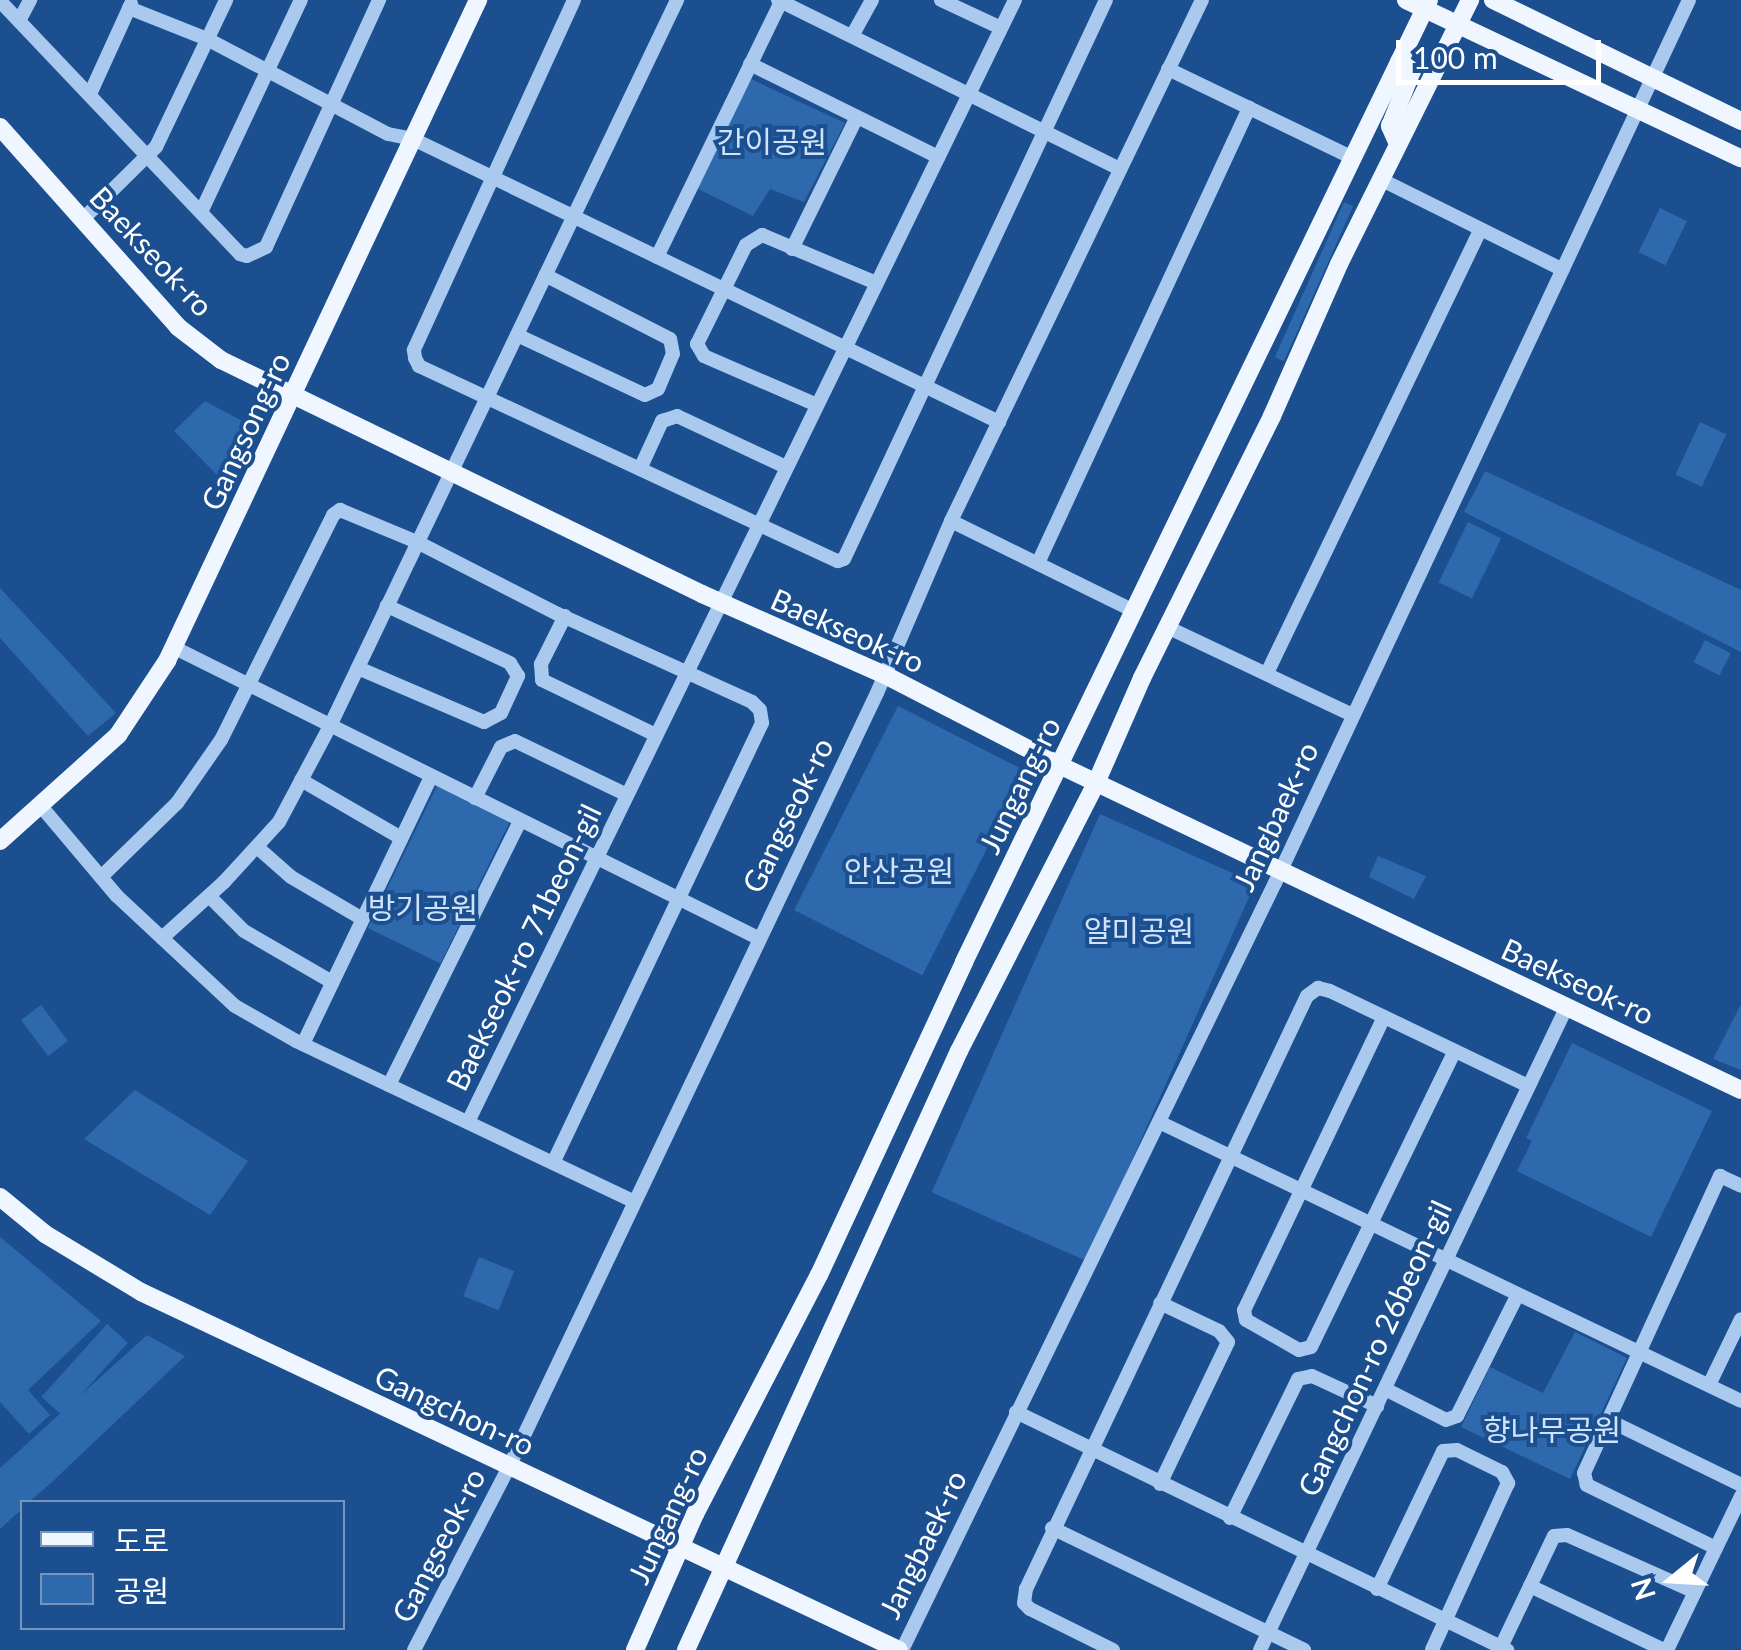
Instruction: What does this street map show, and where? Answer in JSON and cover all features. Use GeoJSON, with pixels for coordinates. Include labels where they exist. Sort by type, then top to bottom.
{"type":"FeatureCollection","features":[{"type":"Feature","properties":{"kind":"main road","name":"Gangsong-ro"},"geometry":{"type":"LineString","coordinates":[[0,841],[118,736],[173,647],[478,0]]}},
{"type":"Feature","properties":{"kind":"main road"},"geometry":{"type":"LineString","coordinates":[[1406,0],[1426,4],[1458,25],[1741,158]]}},
{"type":"Feature","properties":{"kind":"main road"},"geometry":{"type":"LineString","coordinates":[[686,1650],[958,1051],[1096,782],[1272,416],[1380,179],[1470,0]]}},
{"type":"Feature","properties":{"kind":"main road"},"geometry":{"type":"LineString","coordinates":[[1493,0],[1741,121]]}},
{"type":"Feature","properties":{"kind":"main road","name":"Jungang-ro"},"geometry":{"type":"LineString","coordinates":[[635,1650],[678,1548],[818,1275],[1059,764],[1426,4]]}},
{"type":"Feature","properties":{"kind":"main road"},"geometry":{"type":"LineString","coordinates":[[1398,144],[1390,126],[1412,70],[1399,61]]}},
{"type":"Feature","properties":{"kind":"main road","name":"Baekseok-ro"},"geometry":{"type":"LineString","coordinates":[[0,128],[178,327],[221,360],[291,398],[720,602],[886,675],[1096,782],[1741,1090]]}},
{"type":"Feature","properties":{"kind":"main road","name":"Gangchon-ro"},"geometry":{"type":"LineString","coordinates":[[0,1197],[46,1234],[141,1292],[723,1570],[900,1650]]}},
{"type":"Feature","properties":{"kind":"street"},"geometry":{"type":"LineString","coordinates":[[19,21],[30,0]]}},
{"type":"Feature","properties":{"kind":"street"},"geometry":{"type":"LineString","coordinates":[[84,218],[156,147],[226,0]]}},
{"type":"Feature","properties":{"kind":"street"},"geometry":{"type":"LineString","coordinates":[[202,210],[301,0]]}},
{"type":"Feature","properties":{"kind":"street"},"geometry":{"type":"LineString","coordinates":[[0,1],[240,254],[247,256],[266,246],[379,0]]}},
{"type":"Feature","properties":{"kind":"street"},"geometry":{"type":"LineString","coordinates":[[574,0],[414,350],[419,366],[838,562],[844,558],[1106,0]]}},
{"type":"Feature","properties":{"kind":"street"},"geometry":{"type":"LineString","coordinates":[[162,938],[209,896],[278,822],[330,726],[677,0]]}},
{"type":"Feature","properties":{"kind":"street"},"geometry":{"type":"LineString","coordinates":[[852,36],[872,0]]}},
{"type":"Feature","properties":{"kind":"street"},"geometry":{"type":"LineString","coordinates":[[940,0],[1001,28]]}},
{"type":"Feature","properties":{"kind":"street","name":"Baekseok-ro 71beon-gil"},"geometry":{"type":"LineString","coordinates":[[468,1122],[1015,0]]}},
{"type":"Feature","properties":{"kind":"street","name":"Gangseok-ro"},"geometry":{"type":"LineString","coordinates":[[414,1650],[509,1467],[886,675],[951,521],[1202,0]]}},
{"type":"Feature","properties":{"kind":"street","name":"Jangbaek-ro"},"geometry":{"type":"LineString","coordinates":[[900,1650],[1280,871],[1689,0]]}},
{"type":"Feature","properties":{"kind":"street"},"geometry":{"type":"LineString","coordinates":[[656,257],[779,1],[1118,168]]}},
{"type":"Feature","properties":{"kind":"street"},"geometry":{"type":"LineString","coordinates":[[90,94],[131,4],[207,39],[388,134],[413,139],[998,422]]}},
{"type":"Feature","properties":{"kind":"street"},"geometry":{"type":"LineString","coordinates":[[750,64],[938,157]]}},
{"type":"Feature","properties":{"kind":"street"},"geometry":{"type":"LineString","coordinates":[[1168,68],[1353,158]]}},
{"type":"Feature","properties":{"kind":"street"},"geometry":{"type":"LineString","coordinates":[[1038,563],[1249,108]]}},
{"type":"Feature","properties":{"kind":"street"},"geometry":{"type":"LineString","coordinates":[[792,248],[858,118]]}},
{"type":"Feature","properties":{"kind":"street"},"geometry":{"type":"LineString","coordinates":[[1380,179],[1563,270]]}},
{"type":"Feature","properties":{"kind":"street"},"geometry":{"type":"LineString","coordinates":[[1268,672],[1480,231]]}},
{"type":"Feature","properties":{"kind":"street"},"geometry":{"type":"LineString","coordinates":[[817,405],[704,356],[697,344],[746,245],[762,234],[876,283]]}},
{"type":"Feature","properties":{"kind":"street"},"geometry":{"type":"LineString","coordinates":[[516,335],[645,395],[658,389],[673,354],[670,338],[545,275]]}},
{"type":"Feature","properties":{"kind":"street"},"geometry":{"type":"LineString","coordinates":[[638,468],[662,421],[677,416],[786,467]]}},
{"type":"Feature","properties":{"kind":"street"},"geometry":{"type":"LineString","coordinates":[[101,877],[177,802],[203,767],[333,515],[348,510],[752,702],[760,710],[762,723],[553,1163]]}},
{"type":"Feature","properties":{"kind":"street"},"geometry":{"type":"LineString","coordinates":[[951,521],[1134,611]]}},
{"type":"Feature","properties":{"kind":"street"},"geometry":{"type":"LineString","coordinates":[[358,668],[484,722],[501,714],[518,676],[510,663],[387,606]]}},
{"type":"Feature","properties":{"kind":"street"},"geometry":{"type":"LineString","coordinates":[[562,615],[540,664],[542,680],[656,735]]}},
{"type":"Feature","properties":{"kind":"street"},"geometry":{"type":"LineString","coordinates":[[1168,627],[1268,672],[1352,716]]}},
{"type":"Feature","properties":{"kind":"street"},"geometry":{"type":"LineString","coordinates":[[173,647],[758,938]]}},
{"type":"Feature","properties":{"kind":"street","name":"Baekseok-ro 71beon-gil"},"geometry":{"type":"LineString","coordinates":[[475,798],[501,746],[515,740],[627,795]]}},
{"type":"Feature","properties":{"kind":"street"},"geometry":{"type":"LineString","coordinates":[[303,1044],[432,777]]}},
{"type":"Feature","properties":{"kind":"street"},"geometry":{"type":"LineString","coordinates":[[301,780],[401,838]]}},
{"type":"Feature","properties":{"kind":"street"},"geometry":{"type":"LineString","coordinates":[[40,805],[101,877],[235,1006],[303,1044],[633,1201]]}},
{"type":"Feature","properties":{"kind":"street"},"geometry":{"type":"LineString","coordinates":[[389,1085],[520,821]]}},
{"type":"Feature","properties":{"kind":"street"},"geometry":{"type":"LineString","coordinates":[[257,847],[291,877],[362,918]]}},
{"type":"Feature","properties":{"kind":"street"},"geometry":{"type":"LineString","coordinates":[[209,896],[244,930],[332,982]]}},
{"type":"Feature","properties":{"kind":"street"},"geometry":{"type":"LineString","coordinates":[[1113,1650],[1024,1603],[1026,1589],[1308,996],[1318,988],[1528,1086]]}},
{"type":"Feature","properties":{"kind":"street","name":"Gangchon-ro 26beon-gil"},"geometry":{"type":"LineString","coordinates":[[1260,1650],[1567,1006]]}},
{"type":"Feature","properties":{"kind":"street"},"geometry":{"type":"LineString","coordinates":[[1384,1017],[1244,1310],[1246,1320],[1299,1350],[1312,1347],[1455,1051]]}},
{"type":"Feature","properties":{"kind":"street"},"geometry":{"type":"LineString","coordinates":[[1159,1122],[1445,1262],[1741,1400]]}},
{"type":"Feature","properties":{"kind":"street"},"geometry":{"type":"LineString","coordinates":[[1716,1548],[1587,1485],[1584,1473],[1720,1176],[1741,1186]]}},
{"type":"Feature","properties":{"kind":"street"},"geometry":{"type":"LineString","coordinates":[[1385,1390],[1446,1420],[1457,1416],[1517,1296]]}},
{"type":"Feature","properties":{"kind":"street"},"geometry":{"type":"LineString","coordinates":[[1160,1303],[1220,1331],[1228,1342],[1160,1484]]}},
{"type":"Feature","properties":{"kind":"street"},"geometry":{"type":"LineString","coordinates":[[1710,1386],[1741,1318]]}},
{"type":"Feature","properties":{"kind":"street"},"geometry":{"type":"LineString","coordinates":[[1230,1518],[1298,1379],[1312,1376],[1377,1406]]}},
{"type":"Feature","properties":{"kind":"street"},"geometry":{"type":"LineString","coordinates":[[1016,1412],[1377,1590],[1504,1648],[1554,1536],[1568,1535],[1694,1592]]}},
{"type":"Feature","properties":{"kind":"street"},"geometry":{"type":"LineString","coordinates":[[1608,1420],[1741,1484]]}},
{"type":"Feature","properties":{"kind":"street"},"geometry":{"type":"LineString","coordinates":[[1377,1590],[1442,1451],[1457,1450],[1502,1472],[1508,1484],[1432,1650]]}},
{"type":"Feature","properties":{"kind":"street"},"geometry":{"type":"LineString","coordinates":[[1530,1586],[1666,1650],[1741,1496]]}},
{"type":"Feature","properties":{"kind":"street"},"geometry":{"type":"LineString","coordinates":[[1052,1528],[1304,1650]]}},
{"type":"Feature","properties":{"kind":"green space","name":"간이공원"},"geometry":{"type":"Polygon","coordinates":[[[751,79],[845,123],[804,202],[770,189],[753,216],[696,188],[751,79]]]}},
{"type":"Feature","properties":{"kind":"green space"},"geometry":{"type":"Polygon","coordinates":[[[1344,202],[1353,206],[1284,361],[1275,357],[1344,202]]]}},
{"type":"Feature","properties":{"kind":"green space"},"geometry":{"type":"Polygon","coordinates":[[[1660,208],[1687,221],[1665,265],[1639,252],[1660,208]]]}},
{"type":"Feature","properties":{"kind":"green space"},"geometry":{"type":"Polygon","coordinates":[[[205,401],[246,423],[218,476],[174,431],[205,401]]]}},
{"type":"Feature","properties":{"kind":"green space"},"geometry":{"type":"Polygon","coordinates":[[[1700,422],[1726,434],[1702,487],[1675,475],[1700,422]]]}},
{"type":"Feature","properties":{"kind":"green space"},"geometry":{"type":"Polygon","coordinates":[[[1485,471],[1741,590],[1741,652],[1464,512],[1485,471]]]}},
{"type":"Feature","properties":{"kind":"green space"},"geometry":{"type":"Polygon","coordinates":[[[1468,522],[1501,538],[1472,598],[1439,582],[1468,522]]]}},
{"type":"Feature","properties":{"kind":"green space"},"geometry":{"type":"Polygon","coordinates":[[[0,588],[116,713],[88,736],[0,638],[0,588]]]}},
{"type":"Feature","properties":{"kind":"green space"},"geometry":{"type":"Polygon","coordinates":[[[1705,640],[1731,653],[1719,675],[1694,662],[1705,640]]]}},
{"type":"Feature","properties":{"kind":"green space","name":"안산공원"},"geometry":{"type":"Polygon","coordinates":[[[898,706],[1026,771],[922,975],[794,910],[898,706]]]}},
{"type":"Feature","properties":{"kind":"green space","name":"방기공원"},"geometry":{"type":"Polygon","coordinates":[[[437,786],[510,822],[441,964],[368,928],[437,786]]]}},
{"type":"Feature","properties":{"kind":"green space","name":"얄미공원"},"geometry":{"type":"Polygon","coordinates":[[[1100,814],[1255,883],[1087,1261],[932,1192],[1100,814]]]}},
{"type":"Feature","properties":{"kind":"green space"},"geometry":{"type":"Polygon","coordinates":[[[1378,856],[1426,876],[1414,899],[1369,877],[1378,856]]]}},
{"type":"Feature","properties":{"kind":"green space"},"geometry":{"type":"Polygon","coordinates":[[[1741,1004],[1741,1070],[1713,1059],[1741,1004]]]}},
{"type":"Feature","properties":{"kind":"green space"},"geometry":{"type":"Polygon","coordinates":[[[41,1005],[68,1041],[48,1056],[21,1020],[41,1005]]]}},
{"type":"Feature","properties":{"kind":"green space"},"geometry":{"type":"Polygon","coordinates":[[[1572,1043],[1712,1111],[1651,1237],[1517,1171],[1532,1141],[1526,1138],[1572,1043]]]}},
{"type":"Feature","properties":{"kind":"green space"},"geometry":{"type":"Polygon","coordinates":[[[135,1090],[248,1161],[210,1215],[84,1139],[135,1090]]]}},
{"type":"Feature","properties":{"kind":"green space"},"geometry":{"type":"Polygon","coordinates":[[[0,1237],[101,1321],[28,1390],[50,1415],[29,1434],[0,1402],[0,1237]]]}},
{"type":"Feature","properties":{"kind":"green space"},"geometry":{"type":"Polygon","coordinates":[[[479,1257],[514,1271],[498,1310],[463,1296],[479,1257]]]}},
{"type":"Feature","properties":{"kind":"green space"},"geometry":{"type":"Polygon","coordinates":[[[107,1324],[128,1343],[62,1416],[41,1397],[107,1324]]]}},
{"type":"Feature","properties":{"kind":"green space","name":"향나무공원"},"geometry":{"type":"Polygon","coordinates":[[[1575,1332],[1627,1358],[1570,1479],[1461,1427],[1490,1367],[1543,1393],[1575,1332]]]}},
{"type":"Feature","properties":{"kind":"green space"},"geometry":{"type":"Polygon","coordinates":[[[147,1335],[185,1356],[52,1482],[31,1500],[20,1500],[20,1511],[0,1529],[0,1468],[147,1335]]]}}]}
